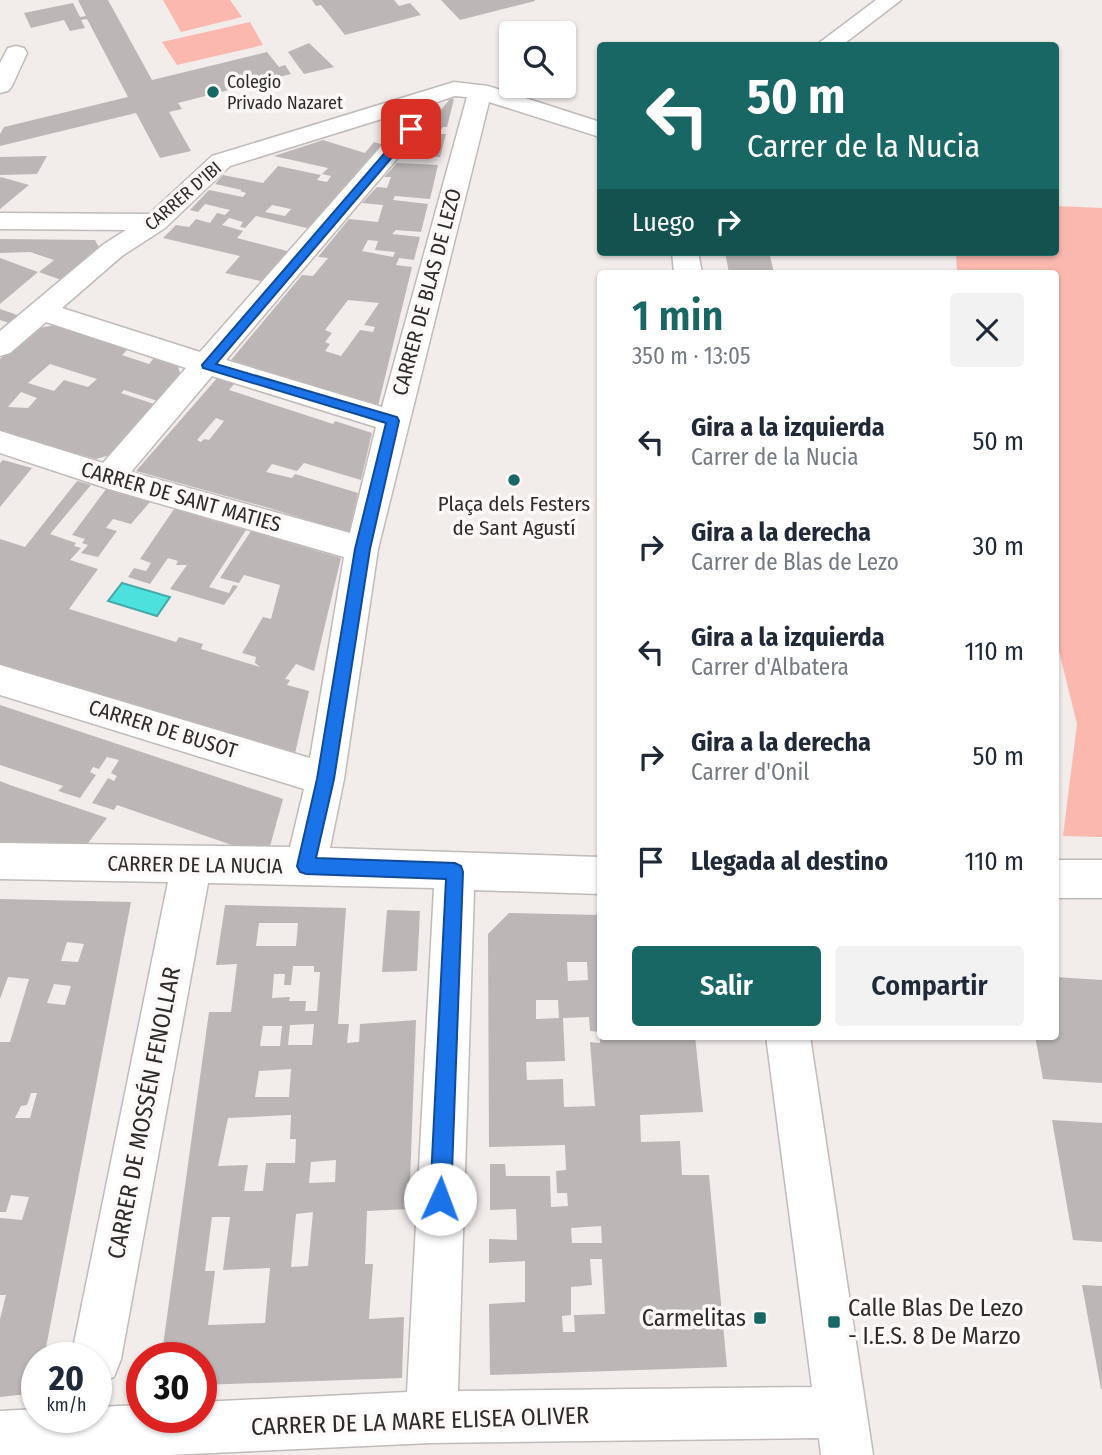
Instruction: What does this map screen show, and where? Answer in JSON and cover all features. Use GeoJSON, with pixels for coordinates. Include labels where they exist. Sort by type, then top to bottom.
{"type":"FeatureCollection","features":[{"type":"Feature","properties":{"kind":"street"},"geometry":{"type":"LineString","coordinates":[[832,42],[890,0]]}},
{"type":"Feature","properties":{"kind":"street"},"geometry":{"type":"LineString","coordinates":[[0,86],[16,53]]}},
{"type":"Feature","properties":{"kind":"street","name":"CARRER D'IBI"},"geometry":{"type":"LineString","coordinates":[[0,346],[113,250],[156,222],[221,161],[454,89],[480,91],[597,129]]}},
{"type":"Feature","properties":{"kind":"street","name":"CARRER DE BLAS DE LEZO"},"geometry":{"type":"LineString","coordinates":[[306,866],[326,779],[362,549],[480,91]]}},
{"type":"Feature","properties":{"kind":"street"},"geometry":{"type":"LineString","coordinates":[[108,477],[428,109],[420,100]]}},
{"type":"Feature","properties":{"kind":"street"},"geometry":{"type":"LineString","coordinates":[[0,221],[156,222]]}},
{"type":"Feature","properties":{"kind":"street"},"geometry":{"type":"LineString","coordinates":[[40,310],[393,421]]}},
{"type":"Feature","properties":{"kind":"street","name":"CARRER DE SANT MATIES"},"geometry":{"type":"LineString","coordinates":[[0,442],[108,477],[362,549]]}},
{"type":"Feature","properties":{"kind":"street","name":"CARRER DE BUSOT"},"geometry":{"type":"LineString","coordinates":[[0,680],[326,779]]}},
{"type":"Feature","properties":{"kind":"street","name":"CARRER DE LA NUCIA"},"geometry":{"type":"LineString","coordinates":[[0,861],[306,866],[597,875]]}},
{"type":"Feature","properties":{"kind":"street","name":"CARRER DE MOSSÉN FENOLLAR"},"geometry":{"type":"LineString","coordinates":[[99,1342],[191,866]]}},
{"type":"Feature","properties":{"kind":"street"},"geometry":{"type":"LineString","coordinates":[[431,1418],[455,872]]}},
{"type":"Feature","properties":{"kind":"street"},"geometry":{"type":"LineString","coordinates":[[1059,879],[1102,879]]}},
{"type":"Feature","properties":{"kind":"street"},"geometry":{"type":"LineString","coordinates":[[789,1040],[843,1434]]}},
{"type":"Feature","properties":{"kind":"street","name":"CARRER DE LA MARE ELISEA OLIVER"},"geometry":{"type":"LineString","coordinates":[[112,1425],[431,1418],[843,1434]]}},
{"type":"Feature","properties":{"kind":"street","name":"CARRER DE LA MARE ELISEA OLIVER"},"geometry":{"type":"LineString","coordinates":[[0,1437],[30,1433]]}},
{"type":"Feature","properties":{"kind":"shaded area"},"geometry":{"type":"Polygon","coordinates":[[[163,0],[230,0],[242,17],[181,32],[163,0]]]}},
{"type":"Feature","properties":{"kind":"shaded area"},"geometry":{"type":"Polygon","coordinates":[[[250,22],[263,45],[177,65],[162,42],[250,22]]]}},
{"type":"Feature","properties":{"kind":"shaded area"},"geometry":{"type":"Polygon","coordinates":[[[1059,206],[1102,208],[1102,837],[1063,836],[1077,724],[1059,651],[1059,270],[957,270],[956,256],[1059,256],[1059,206]]]}},
{"type":"Feature","properties":{"kind":"water"},"geometry":{"type":"Polygon","coordinates":[[[122,583],[170,597],[157,616],[108,601],[122,583]]]}},
{"type":"Feature","properties":{"kind":"building"},"geometry":{"type":"Polygon","coordinates":[[[78,0],[108,0],[152,80],[267,52],[279,67],[285,65],[291,74],[178,103],[182,109],[169,112],[191,151],[160,158],[136,113],[0,146],[0,134],[4,127],[128,97],[87,19],[81,20],[85,28],[70,31],[64,20],[31,28],[24,13],[73,3],[80,17],[86,16],[78,0]]]}},
{"type":"Feature","properties":{"kind":"building"},"geometry":{"type":"Polygon","coordinates":[[[312,0],[394,0],[399,6],[410,3],[421,15],[345,35],[321,5],[316,6],[312,0]]]}},
{"type":"Feature","properties":{"kind":"building"},"geometry":{"type":"Polygon","coordinates":[[[441,0],[535,0],[535,1],[460,20],[441,0]]]}},
{"type":"Feature","properties":{"kind":"building"},"geometry":{"type":"Polygon","coordinates":[[[309,43],[334,67],[304,74],[288,52],[309,43]]]}},
{"type":"Feature","properties":{"kind":"building"},"geometry":{"type":"Polygon","coordinates":[[[450,99],[454,99],[447,127],[443,127],[437,134],[446,134],[440,157],[403,155],[450,99]]]}},
{"type":"Feature","properties":{"kind":"building"},"geometry":{"type":"Polygon","coordinates":[[[395,131],[315,230],[256,216],[245,228],[240,227],[243,222],[229,218],[222,225],[243,231],[237,238],[295,253],[269,283],[225,273],[240,256],[163,238],[176,225],[189,227],[196,219],[210,223],[217,213],[225,215],[230,210],[205,204],[198,212],[190,210],[209,190],[243,197],[246,193],[240,191],[242,190],[215,184],[223,175],[263,183],[278,166],[321,175],[317,180],[327,182],[331,176],[322,174],[328,168],[274,156],[323,140],[365,153],[374,142],[381,144],[395,131]],[[272,205],[265,212],[285,216],[291,209],[272,205]]]}},
{"type":"Feature","properties":{"kind":"building"},"geometry":{"type":"Polygon","coordinates":[[[47,156],[37,174],[0,175],[0,157],[47,156]]]}},
{"type":"Feature","properties":{"kind":"building"},"geometry":{"type":"Polygon","coordinates":[[[397,163],[438,165],[430,199],[395,196],[393,200],[428,204],[421,232],[396,230],[392,234],[420,237],[414,260],[399,258],[396,265],[412,267],[378,406],[231,360],[302,275],[313,276],[328,258],[318,257],[349,219],[378,222],[383,205],[362,203],[377,187],[387,188],[391,177],[384,177],[397,163]],[[368,240],[362,251],[393,257],[395,252],[375,250],[378,241],[368,240]],[[348,300],[325,330],[332,333],[325,342],[330,344],[325,351],[341,356],[360,330],[373,332],[375,327],[364,325],[379,303],[348,300]]]}},
{"type":"Feature","properties":{"kind":"building"},"geometry":{"type":"Polygon","coordinates":[[[0,178],[29,185],[0,209],[0,178]]]}},
{"type":"Feature","properties":{"kind":"building"},"geometry":{"type":"Polygon","coordinates":[[[0,239],[95,240],[100,249],[64,281],[39,272],[54,260],[30,252],[0,253],[0,239]]]}},
{"type":"Feature","properties":{"kind":"building"},"geometry":{"type":"Polygon","coordinates":[[[726,256],[770,256],[773,270],[728,270],[726,256]]]}},
{"type":"Feature","properties":{"kind":"building"},"geometry":{"type":"Polygon","coordinates":[[[0,258],[38,272],[0,304],[0,258]]]}},
{"type":"Feature","properties":{"kind":"building"},"geometry":{"type":"Polygon","coordinates":[[[0,309],[23,317],[12,324],[0,320],[0,309]]]}},
{"type":"Feature","properties":{"kind":"building"},"geometry":{"type":"Polygon","coordinates":[[[54,325],[128,349],[122,355],[149,364],[154,358],[178,366],[181,377],[158,401],[124,390],[121,393],[154,404],[110,455],[96,459],[0,432],[0,359],[35,329],[54,325]],[[50,364],[28,383],[54,391],[64,380],[88,387],[97,379],[50,364]],[[21,392],[8,407],[28,408],[37,398],[21,392]]]}},
{"type":"Feature","properties":{"kind":"building"},"geometry":{"type":"Polygon","coordinates":[[[218,377],[235,383],[229,390],[333,424],[335,421],[372,433],[361,480],[304,463],[297,471],[272,464],[266,472],[292,478],[295,474],[358,493],[349,533],[136,471],[218,377]],[[216,418],[197,440],[209,440],[224,421],[216,418]]]}},
{"type":"Feature","properties":{"kind":"building"},"geometry":{"type":"Polygon","coordinates":[[[3,460],[32,468],[0,507],[0,463],[3,460]]]}},
{"type":"Feature","properties":{"kind":"building"},"geometry":{"type":"Polygon","coordinates":[[[77,481],[91,485],[50,534],[76,543],[74,546],[81,548],[70,560],[98,569],[69,609],[176,642],[179,637],[203,644],[201,649],[260,667],[255,663],[256,657],[242,653],[263,617],[271,619],[280,585],[244,575],[239,583],[220,578],[251,531],[341,558],[314,671],[296,664],[285,679],[290,680],[287,685],[309,691],[294,758],[0,667],[0,539],[25,547],[77,481]]]}},
{"type":"Feature","properties":{"kind":"building"},"geometry":{"type":"Polygon","coordinates":[[[106,489],[150,502],[131,524],[113,519],[106,528],[117,531],[98,557],[81,553],[88,545],[82,543],[85,539],[72,535],[106,489]]]}},
{"type":"Feature","properties":{"kind":"building"},"geometry":{"type":"Polygon","coordinates":[[[174,509],[246,530],[209,587],[229,593],[233,585],[238,586],[224,605],[170,589],[187,565],[176,565],[178,561],[168,558],[150,584],[128,577],[134,568],[146,571],[151,563],[140,559],[174,509]]]}},
{"type":"Feature","properties":{"kind":"building"},"geometry":{"type":"Polygon","coordinates":[[[0,705],[283,799],[269,850],[246,850],[117,805],[114,810],[92,803],[108,778],[114,781],[117,776],[111,773],[119,760],[107,757],[99,769],[93,767],[90,772],[96,775],[80,798],[58,791],[63,786],[0,765],[0,705]]]}},
{"type":"Feature","properties":{"kind":"building"},"geometry":{"type":"Polygon","coordinates":[[[0,781],[107,818],[85,847],[0,842],[0,781]]]}},
{"type":"Feature","properties":{"kind":"building"},"geometry":{"type":"Polygon","coordinates":[[[0,899],[131,902],[47,1342],[21,1342],[21,1395],[0,1397],[0,1319],[6,1295],[0,1295],[0,1218],[22,1220],[29,1197],[11,1195],[6,1212],[0,1212],[0,1042],[10,1042],[29,979],[8,977],[0,999],[0,899]],[[67,942],[61,961],[78,962],[84,944],[67,942]],[[54,984],[47,1003],[65,1005],[71,986],[54,984]],[[31,1093],[27,1105],[21,1106],[15,1118],[30,1118],[37,1093],[31,1093]]]}},
{"type":"Feature","properties":{"kind":"building"},"geometry":{"type":"Polygon","coordinates":[[[225,905],[346,908],[338,1024],[349,1024],[347,1043],[359,1042],[360,1024],[416,1020],[409,1209],[367,1211],[365,1264],[373,1264],[369,1319],[404,1317],[402,1378],[217,1384],[217,1342],[164,1342],[209,1012],[231,1012],[237,964],[216,965],[225,905]],[[259,923],[256,946],[296,946],[298,923],[259,923]],[[293,966],[291,985],[284,985],[285,974],[274,974],[272,998],[290,997],[289,1001],[306,1001],[305,1011],[317,1011],[320,972],[314,972],[314,966],[293,966]],[[314,1024],[290,1025],[288,1045],[312,1045],[314,1024]],[[263,1026],[260,1046],[280,1046],[282,1026],[263,1026]],[[291,1069],[259,1071],[255,1097],[289,1097],[291,1069]],[[291,1115],[228,1118],[218,1166],[248,1165],[244,1191],[263,1191],[266,1163],[295,1163],[296,1139],[290,1139],[291,1115]],[[336,1160],[311,1162],[309,1183],[335,1182],[336,1160]],[[313,1212],[296,1214],[291,1267],[308,1266],[313,1212]],[[212,1217],[205,1271],[215,1271],[208,1325],[265,1323],[270,1268],[223,1270],[230,1217],[212,1217]]]}},
{"type":"Feature","properties":{"kind":"building"},"geometry":{"type":"Polygon","coordinates":[[[387,910],[420,911],[417,971],[382,972],[387,910]]]}},
{"type":"Feature","properties":{"kind":"building"},"geometry":{"type":"Polygon","coordinates":[[[509,913],[597,915],[597,1032],[590,1031],[589,1017],[563,1018],[565,1061],[526,1062],[527,1080],[563,1079],[564,1107],[595,1106],[590,1042],[695,1040],[703,1112],[640,1115],[641,1142],[680,1141],[682,1175],[709,1175],[727,1367],[490,1375],[489,1304],[525,1302],[525,1261],[489,1263],[489,1239],[517,1240],[516,1209],[490,1210],[490,1164],[505,1164],[506,1176],[550,1176],[551,1207],[568,1206],[567,1193],[557,1193],[556,1171],[566,1170],[565,1145],[489,1147],[488,934],[509,913]],[[567,962],[568,981],[588,980],[587,962],[567,962]],[[536,1000],[536,1019],[559,1018],[558,1000],[536,1000]],[[601,1226],[571,1228],[572,1243],[602,1243],[601,1226]],[[590,1259],[592,1285],[571,1287],[571,1315],[562,1316],[563,1332],[575,1332],[574,1315],[605,1314],[602,1259],[590,1259]]]}},
{"type":"Feature","properties":{"kind":"building"},"geometry":{"type":"Polygon","coordinates":[[[1059,977],[1102,980],[1102,1083],[1043,1079],[1036,1040],[1059,1040],[1059,977]]]}},
{"type":"Feature","properties":{"kind":"building"},"geometry":{"type":"Polygon","coordinates":[[[1052,1120],[1102,1123],[1102,1242],[1073,1240],[1052,1120]]]}},
{"type":"Feature","properties":{"kind":"building"},"geometry":{"type":"Polygon","coordinates":[[[1082,1285],[1102,1286],[1102,1389],[1101,1389],[1082,1285]]]}},
{"type":"Feature","properties":{"kind":"place","name":"Colegio Privado Nazaret"},"geometry":{"type":"Point","coordinates":[213,92]}},
{"type":"Feature","properties":{"kind":"place","name":"Plaça dels Festers de Sant Agustí"},"geometry":{"type":"Point","coordinates":[514,480]}},
{"type":"Feature","properties":{"kind":"place","name":"Carmelitas"},"geometry":{"type":"Point","coordinates":[760,1318]}},
{"type":"Feature","properties":{"kind":"place","name":"Calle Blas De Lezo - I.E.S. 8 De Marzo"},"geometry":{"type":"Point","coordinates":[834,1322]}},
{"type":"Feature","properties":{"kind":"route"},"geometry":{"type":"LineString","coordinates":[[411,129],[208,365],[393,421],[362,549],[326,779],[306,866],[455,872],[440,1199]]}}]}
